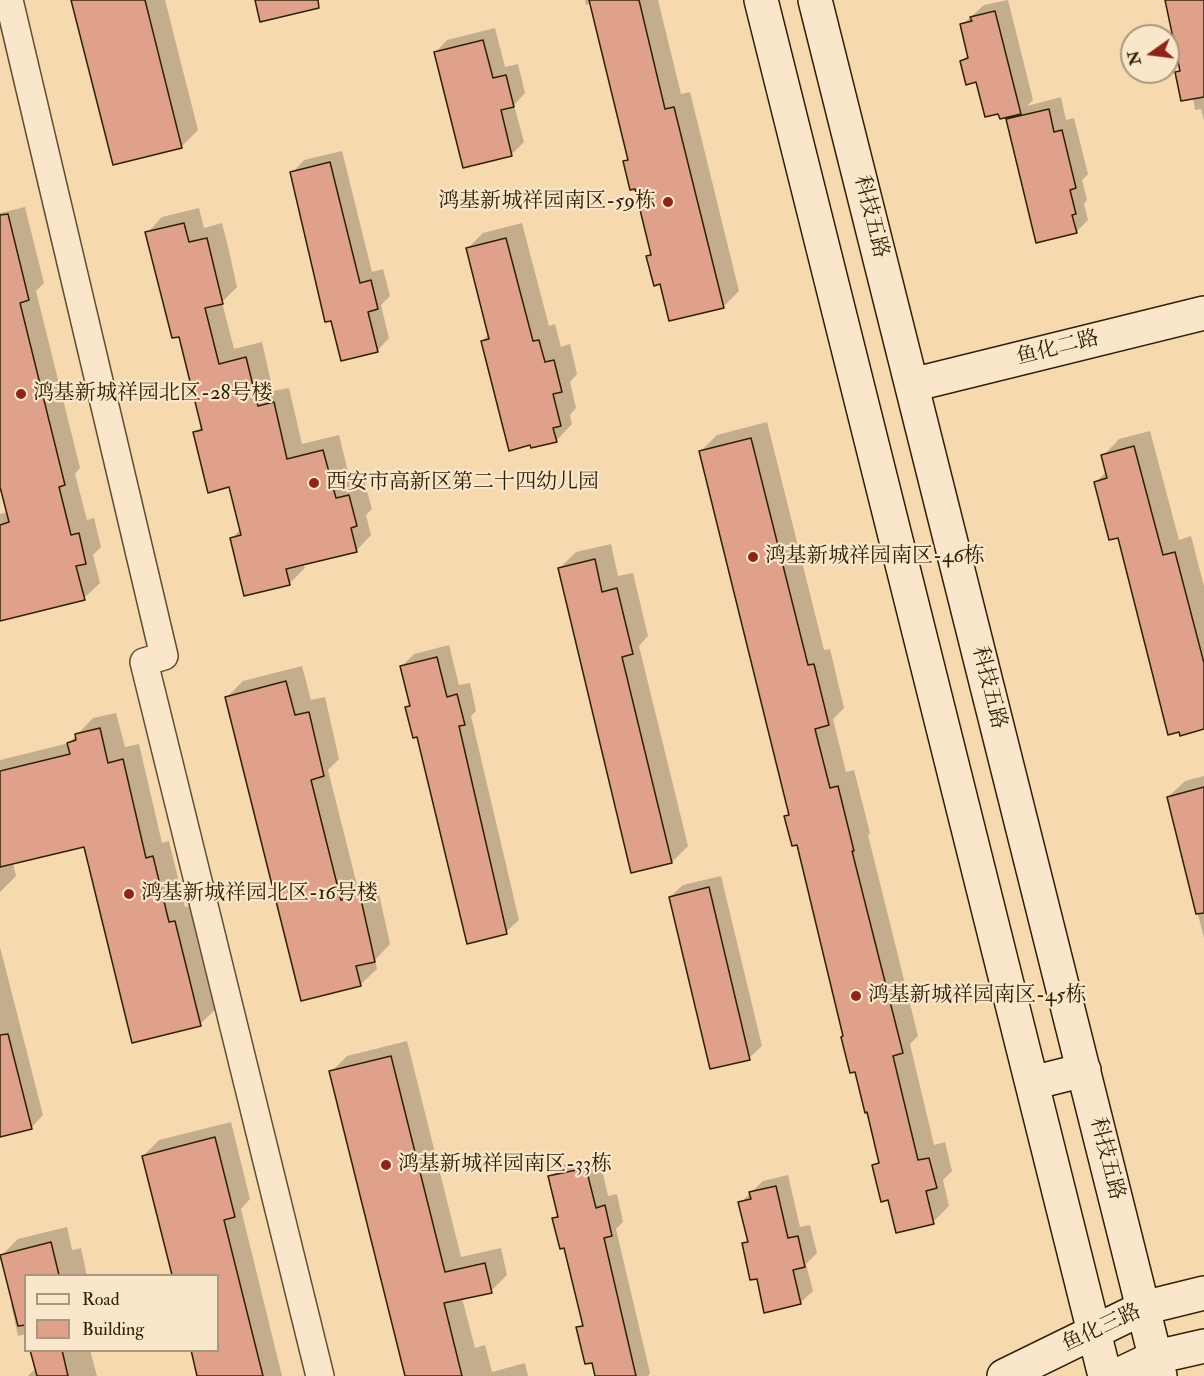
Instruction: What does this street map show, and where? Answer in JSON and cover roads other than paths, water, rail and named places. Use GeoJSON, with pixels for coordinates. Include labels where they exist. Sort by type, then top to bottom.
{"type":"FeatureCollection","features":[{"type":"Feature","properties":{"kind":"street"},"geometry":{"type":"LineString","coordinates":[[9,0],[164,656],[144,662],[320,1376]]}},
{"type":"Feature","properties":{"kind":"street"},"geometry":{"type":"LineString","coordinates":[[761,0],[1105,1376]]}},
{"type":"Feature","properties":{"kind":"street","name":"科技五路"},"geometry":{"type":"LineString","coordinates":[[815,0],[1158,1367]]}},
{"type":"Feature","properties":{"kind":"street","name":"鱼化二路"},"geometry":{"type":"LineString","coordinates":[[912,385],[1204,313]]}},
{"type":"Feature","properties":{"kind":"street"},"geometry":{"type":"LineString","coordinates":[[1032,1083],[1083,1070]]}},
{"type":"Feature","properties":{"kind":"street","name":"鱼化三路"},"geometry":{"type":"LineString","coordinates":[[1004,1376],[1143,1308],[1204,1293]]}},
{"type":"Feature","properties":{"kind":"street"},"geometry":{"type":"LineString","coordinates":[[1116,1376],[1158,1367],[1204,1346]]}},
{"type":"Feature","properties":{"kind":"place","name":"鸿基新城祥园南区-59栋"},"geometry":{"type":"Point","coordinates":[668,202]}},
{"type":"Feature","properties":{"kind":"place","name":"鸿基新城祥园北区-28号楼"},"geometry":{"type":"Point","coordinates":[21,394]}},
{"type":"Feature","properties":{"kind":"place","name":"西安市高新区第二十四幼儿园"},"geometry":{"type":"Point","coordinates":[314,483]}},
{"type":"Feature","properties":{"kind":"place","name":"鸿基新城祥园南区-46栋"},"geometry":{"type":"Point","coordinates":[753,557]}},
{"type":"Feature","properties":{"kind":"place","name":"鸿基新城祥园北区-16号楼"},"geometry":{"type":"Point","coordinates":[129,894]}},
{"type":"Feature","properties":{"kind":"place","name":"鸿基新城祥园南区-45栋"},"geometry":{"type":"Point","coordinates":[856,996]}},
{"type":"Feature","properties":{"kind":"place","name":"鸿基新城祥园南区-33栋"},"geometry":{"type":"Point","coordinates":[386,1165]}}]}
